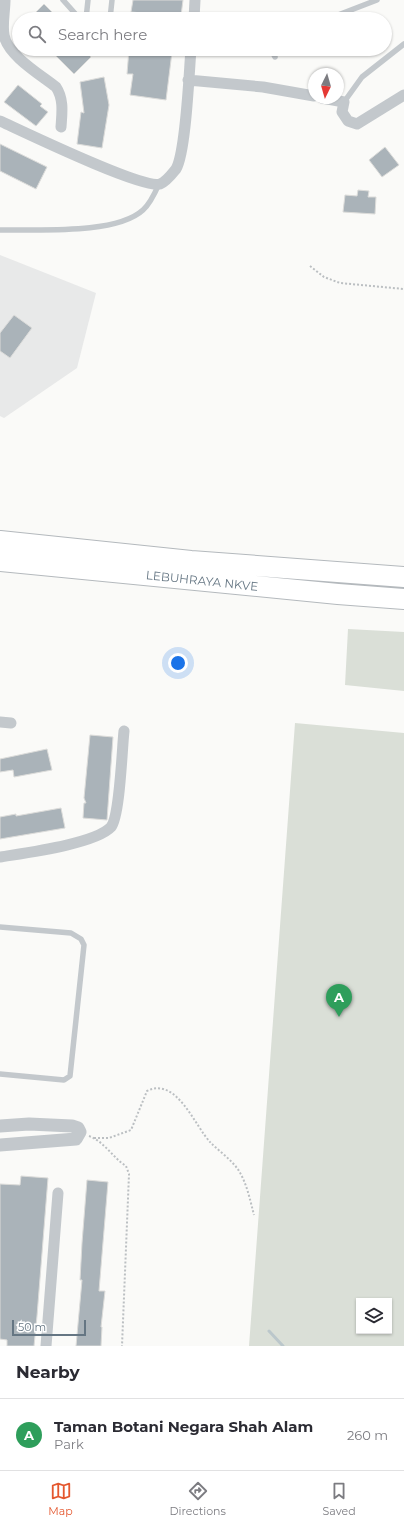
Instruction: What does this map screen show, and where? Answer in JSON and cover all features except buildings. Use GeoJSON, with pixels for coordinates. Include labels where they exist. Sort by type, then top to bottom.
{"type":"FeatureCollection","features":[{"type":"Feature","properties":{"kind":"highway","name":"LEBUHRAYA NKVE"},"geometry":{"type":"LineString","coordinates":[[0,541],[191,561],[404,577]]}},
{"type":"Feature","properties":{"kind":"highway","name":"LEBUHRAYA NKVE"},"geometry":{"type":"LineString","coordinates":[[0,561],[338,594],[404,599]]}},
{"type":"Feature","properties":{"kind":"street"},"geometry":{"type":"LineString","coordinates":[[5,0],[4,35],[8,46],[12,51]]}},
{"type":"Feature","properties":{"kind":"street"},"geometry":{"type":"LineString","coordinates":[[194,12],[195,0]]}},
{"type":"Feature","properties":{"kind":"street"},"geometry":{"type":"LineString","coordinates":[[17,56],[56,87],[61,94],[61,127]]}},
{"type":"Feature","properties":{"kind":"street"},"geometry":{"type":"LineString","coordinates":[[0,121],[129,178],[159,184],[165,181],[176,168],[182,146],[190,56]]}},
{"type":"Feature","properties":{"kind":"street"},"geometry":{"type":"LineString","coordinates":[[188,80],[263,87],[308,95]]}},
{"type":"Feature","properties":{"kind":"street"},"geometry":{"type":"LineString","coordinates":[[344,104],[342,112],[348,121],[357,124],[404,95]]}},
{"type":"Feature","properties":{"kind":"street"},"geometry":{"type":"LineString","coordinates":[[0,857],[65,845],[100,834],[111,826],[116,810],[124,731]]}},
{"type":"Feature","properties":{"kind":"street"},"geometry":{"type":"LineString","coordinates":[[0,1126],[29,1124],[72,1126],[78,1128],[80,1132],[76,1139],[0,1145]]}},
{"type":"Feature","properties":{"kind":"street"},"geometry":{"type":"LineString","coordinates":[[46,1346],[58,1192]]}},
{"type":"Feature","properties":{"kind":"lane"},"geometry":{"type":"LineString","coordinates":[[63,0],[74,12]]}},
{"type":"Feature","properties":{"kind":"lane"},"geometry":{"type":"LineString","coordinates":[[87,12],[88,0]]}},
{"type":"Feature","properties":{"kind":"lane"},"geometry":{"type":"LineString","coordinates":[[111,12],[112,0]]}},
{"type":"Feature","properties":{"kind":"lane"},"geometry":{"type":"LineString","coordinates":[[346,12],[377,0]]}},
{"type":"Feature","properties":{"kind":"lane"},"geometry":{"type":"LineString","coordinates":[[392,53],[404,44]]}},
{"type":"Feature","properties":{"kind":"lane"},"geometry":{"type":"LineString","coordinates":[[344,102],[362,77],[389,56]]}},
{"type":"Feature","properties":{"kind":"lane"},"geometry":{"type":"LineString","coordinates":[[0,230],[84,228],[117,222],[136,215],[144,210],[159,184]]}},
{"type":"Feature","properties":{"kind":"lane"},"geometry":{"type":"LineString","coordinates":[[0,927],[70,933],[81,938],[84,945],[70,1076],[64,1080],[0,1074]]}},
{"type":"Feature","properties":{"kind":"path"},"geometry":{"type":"LineString","coordinates":[[310,266],[324,277],[340,283],[404,289]]}},
{"type":"Feature","properties":{"kind":"path"},"geometry":{"type":"LineString","coordinates":[[94,1138],[109,1138],[131,1130],[147,1091],[154,1088],[166,1090],[180,1101],[210,1142],[239,1171],[248,1192],[254,1215]]}},
{"type":"Feature","properties":{"kind":"path"},"geometry":{"type":"LineString","coordinates":[[80,1132],[94,1138],[109,1150],[119,1162],[126,1166],[129,1174],[122,1346]]}},
{"type":"Feature","properties":{"kind":"shaded area"},"geometry":{"type":"Polygon","coordinates":[[[0,255],[96,293],[77,368],[4,418],[0,416],[0,255]]]}},
{"type":"Feature","properties":{"kind":"shaded area"},"geometry":{"type":"Polygon","coordinates":[[[348,629],[404,632],[404,691],[345,685],[348,629]]]}},
{"type":"Feature","properties":{"kind":"shaded area"},"geometry":{"type":"Polygon","coordinates":[[[295,723],[404,733],[404,1346],[249,1346],[295,723]]]}},
{"type":"Feature","properties":{"kind":"waterway"},"geometry":{"type":"LineString","coordinates":[[269,1331],[283,1346]]}},
{"type":"Feature","properties":{"kind":"place","name":"Taman Botani Negara Shah Alam"},"geometry":{"type":"Point","coordinates":[339,1017]}}]}
